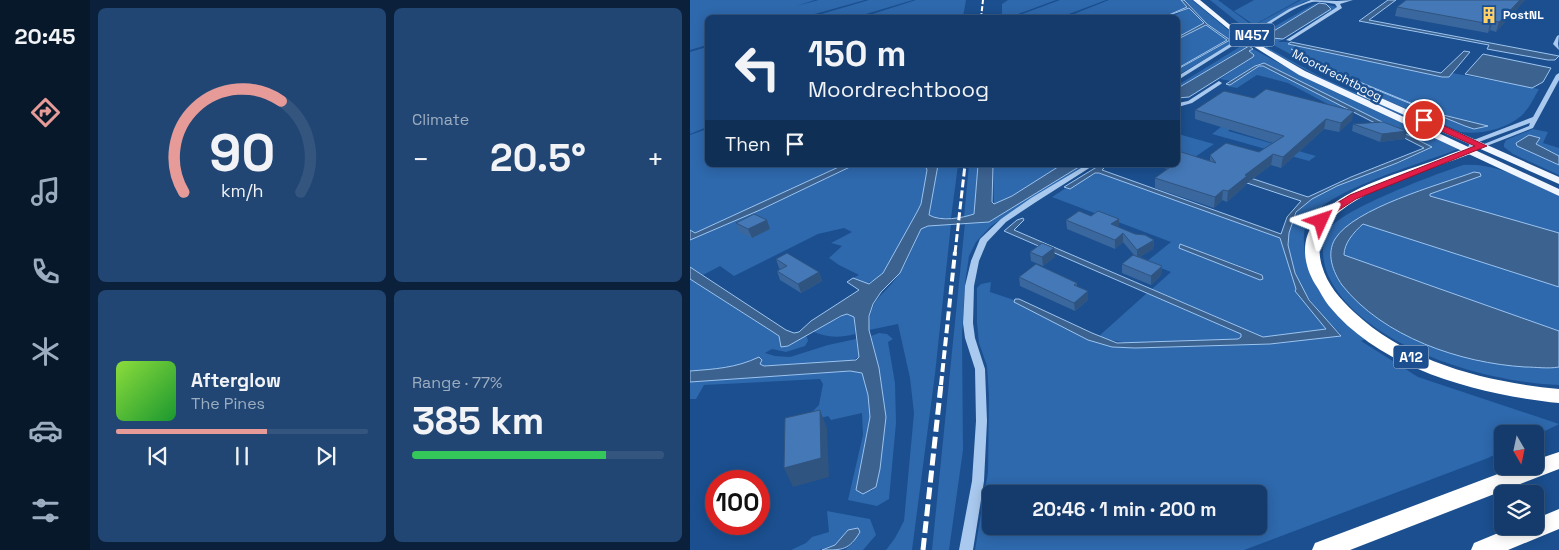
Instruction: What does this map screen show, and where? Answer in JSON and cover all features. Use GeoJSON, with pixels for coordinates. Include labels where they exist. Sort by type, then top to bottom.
{"type":"FeatureCollection","features":[{"type":"Feature","properties":{"kind":"highway","name":"A12"},"geometry":{"type":"LineString","coordinates":[[1475,147],[1360,194],[1335,208],[1321,221],[1314,235],[1311,253],[1314,268],[1326,291],[1348,316],[1368,332],[1402,353],[1443,371],[1480,384],[1518,392],[1559,396]]}},
{"type":"Feature","properties":{"kind":"highway"},"geometry":{"type":"LineString","coordinates":[[1322,550],[1559,460]]}},
{"type":"Feature","properties":{"kind":"highway"},"geometry":{"type":"LineString","coordinates":[[1482,550],[1559,519]]}},
{"type":"Feature","properties":{"kind":"main road","name":"Moordrechtboog"},"geometry":{"type":"LineString","coordinates":[[1196,0],[1239,35],[1290,66],[1345,94],[1559,180]]}},
{"type":"Feature","properties":{"kind":"main road","name":"Moordrechtboog"},"geometry":{"type":"LineString","coordinates":[[1206,0],[1248,33],[1302,64],[1475,147],[1559,193]]}},
{"type":"Feature","properties":{"kind":"street"},"geometry":{"type":"LineString","coordinates":[[1254,32],[1308,2],[1338,3],[1351,0]]}},
{"type":"Feature","properties":{"kind":"street"},"geometry":{"type":"LineString","coordinates":[[1288,40],[1340,7],[1338,3]]}},
{"type":"Feature","properties":{"kind":"street"},"geometry":{"type":"LineString","coordinates":[[1559,36],[1555,44],[1559,49]]}},
{"type":"Feature","properties":{"kind":"street"},"geometry":{"type":"LineString","coordinates":[[1180,77],[1240,40]]}},
{"type":"Feature","properties":{"kind":"street"},"geometry":{"type":"LineString","coordinates":[[1475,147],[1534,119],[1559,75]]}},
{"type":"Feature","properties":{"kind":"street"},"geometry":{"type":"LineString","coordinates":[[1180,104],[1190,102],[1220,83]]}},
{"type":"Feature","properties":{"kind":"street"},"geometry":{"type":"LineString","coordinates":[[966,550],[977,494],[981,455],[980,369],[968,326],[970,287],[975,256],[984,240],[1000,224],[1088,167]]}},
{"type":"Feature","properties":{"kind":"shaded area"},"geometry":{"type":"Polygon","coordinates":[[[690,0],[815,0],[796,6],[819,0],[865,0],[811,15],[705,15],[705,46],[690,50],[690,0]]]}},
{"type":"Feature","properties":{"kind":"shaded area"},"geometry":{"type":"Polygon","coordinates":[[[869,0],[913,0],[863,15],[818,15],[869,0]]]}},
{"type":"Feature","properties":{"kind":"shaded area"},"geometry":{"type":"Polygon","coordinates":[[[916,0],[966,0],[963,15],[869,15],[916,0]]]}},
{"type":"Feature","properties":{"kind":"shaded area"},"geometry":{"type":"Polygon","coordinates":[[[1008,0],[1056,0],[1015,15],[1002,15],[1002,4],[1008,0]]]}},
{"type":"Feature","properties":{"kind":"shaded area"},"geometry":{"type":"Polygon","coordinates":[[[1060,0],[1106,0],[1066,15],[1020,15],[1060,0]]]}},
{"type":"Feature","properties":{"kind":"shaded area"},"geometry":{"type":"Polygon","coordinates":[[[1109,0],[1181,0],[1188,7],[1169,15],[1072,15],[1109,0]]]}},
{"type":"Feature","properties":{"kind":"shaded area"},"geometry":{"type":"Polygon","coordinates":[[[1181,0],[1184,0],[1207,24],[1230,40],[1180,68],[1227,40],[1206,25],[1180,38],[1180,36],[1204,23],[1189,8],[1169,15],[1187,7],[1181,0]]]}},
{"type":"Feature","properties":{"kind":"shaded area"},"geometry":{"type":"Polygon","coordinates":[[[1184,0],[1192,0],[1239,39],[1180,74],[1180,68],[1230,40],[1207,24],[1184,0]]]}},
{"type":"Feature","properties":{"kind":"shaded area"},"geometry":{"type":"Polygon","coordinates":[[[1210,0],[1218,0],[1253,26],[1301,0],[1311,0],[1250,32],[1210,0]]]}},
{"type":"Feature","properties":{"kind":"shaded area"},"geometry":{"type":"Polygon","coordinates":[[[1254,0],[1299,0],[1254,25],[1234,11],[1254,0]]]}},
{"type":"Feature","properties":{"kind":"shaded area"},"geometry":{"type":"Polygon","coordinates":[[[1388,0],[1396,0],[1369,20],[1559,56],[1555,60],[1548,60],[1487,49],[1489,45],[1359,21],[1388,0]]]}},
{"type":"Feature","properties":{"kind":"shaded area"},"geometry":{"type":"Polygon","coordinates":[[[1319,3],[1326,4],[1331,9],[1283,39],[1272,38],[1268,40],[1264,37],[1319,3]]]}},
{"type":"Feature","properties":{"kind":"shaded area"},"geometry":{"type":"Polygon","coordinates":[[[1321,3],[1264,37],[1258,36],[1263,35],[1263,33],[1314,4],[1321,3]]]}},
{"type":"Feature","properties":{"kind":"shaded area"},"geometry":{"type":"Polygon","coordinates":[[[1322,3],[1337,7],[1278,42],[1291,42],[1288,44],[1442,77],[1449,77],[1452,73],[1539,89],[1524,113],[1515,121],[1500,128],[1484,132],[1461,132],[1341,81],[1266,41],[1272,38],[1283,39],[1331,9],[1322,3]],[[1293,49],[1350,79],[1465,126],[1474,129],[1488,126],[1435,113],[1350,78],[1293,49]]]}},
{"type":"Feature","properties":{"kind":"shaded area"},"geometry":{"type":"Polygon","coordinates":[[[1189,8],[1204,23],[1180,36],[1180,15],[1175,15],[1189,8]]]}},
{"type":"Feature","properties":{"kind":"shaded area"},"geometry":{"type":"Polygon","coordinates":[[[1206,25],[1227,40],[1180,67],[1180,38],[1206,25]]]}},
{"type":"Feature","properties":{"kind":"shaded area"},"geometry":{"type":"Polygon","coordinates":[[[1291,42],[1441,73],[1464,51],[1470,52],[1449,77],[1442,77],[1288,44],[1291,42]]]}},
{"type":"Feature","properties":{"kind":"shaded area"},"geometry":{"type":"Polygon","coordinates":[[[1246,43],[1248,46],[1180,87],[1180,84],[1246,43]]]}},
{"type":"Feature","properties":{"kind":"shaded area"},"geometry":{"type":"Polygon","coordinates":[[[1261,44],[1323,78],[1432,127],[1343,90],[1259,45],[1261,44]]]}},
{"type":"Feature","properties":{"kind":"shaded area"},"geometry":{"type":"Polygon","coordinates":[[[1249,46],[1253,49],[1249,51],[1254,55],[1253,57],[1189,97],[1180,98],[1180,87],[1249,46]]]}},
{"type":"Feature","properties":{"kind":"shaded area"},"geometry":{"type":"Polygon","coordinates":[[[705,48],[705,128],[690,134],[690,52],[705,48]]]}},
{"type":"Feature","properties":{"kind":"shaded area"},"geometry":{"type":"Polygon","coordinates":[[[1253,49],[1320,85],[1458,149],[1352,189],[1316,211],[1307,223],[1304,235],[1305,254],[1368,338],[1361,341],[1418,377],[1559,424],[1544,432],[1544,425],[1494,425],[1494,455],[1488,458],[1244,550],[975,550],[982,508],[982,535],[1267,535],[1267,485],[986,485],[988,472],[989,396],[987,366],[979,343],[977,323],[977,288],[981,284],[991,282],[990,292],[1014,300],[1088,340],[1112,347],[1270,344],[1341,334],[1310,300],[1294,273],[1288,244],[1294,215],[1306,202],[1330,188],[1396,164],[1431,148],[1264,63],[1258,64],[1231,81],[1220,79],[1253,57],[1248,51],[1253,49]]]}},
{"type":"Feature","properties":{"kind":"shaded area"},"geometry":{"type":"Polygon","coordinates":[[[1291,49],[1350,78],[1435,113],[1488,126],[1474,129],[1465,126],[1350,79],[1291,49]]]}},
{"type":"Feature","properties":{"kind":"shaded area"},"geometry":{"type":"Polygon","coordinates":[[[1483,54],[1551,68],[1543,82],[1532,88],[1465,74],[1483,54]]]}},
{"type":"Feature","properties":{"kind":"shaded area"},"geometry":{"type":"Polygon","coordinates":[[[1264,63],[1432,147],[1397,163],[1337,186],[1312,199],[1296,212],[1289,233],[1288,245],[1295,273],[1309,300],[1341,336],[1270,344],[1112,347],[1088,340],[1014,302],[1015,299],[1019,299],[1117,343],[1238,339],[1241,337],[1241,334],[1004,231],[1017,220],[1023,218],[1024,220],[1014,230],[1263,337],[1326,329],[1295,291],[1296,289],[1280,238],[1099,173],[1095,173],[1070,189],[1064,187],[1097,167],[1105,167],[1102,170],[1281,234],[1287,217],[1301,201],[1180,161],[1180,155],[1308,197],[1351,177],[1424,148],[1263,66],[1259,66],[1230,85],[1226,84],[1255,66],[1264,63]]]}},
{"type":"Feature","properties":{"kind":"shaded area"},"geometry":{"type":"Polygon","coordinates":[[[1263,65],[1371,120],[1342,108],[1337,109],[1288,83],[1257,75],[1237,88],[1227,86],[1263,65]]]}},
{"type":"Feature","properties":{"kind":"shaded area"},"geometry":{"type":"Polygon","coordinates":[[[1241,120],[1228,131],[1316,156],[1309,161],[1212,134],[1226,123],[1241,120]]]}},
{"type":"Feature","properties":{"kind":"shaded area"},"geometry":{"type":"Polygon","coordinates":[[[1533,129],[1548,132],[1543,143],[1559,148],[1559,156],[1536,144],[1540,138],[1529,135],[1516,143],[1517,146],[1559,165],[1559,175],[1513,154],[1504,147],[1506,140],[1533,129]]]}},
{"type":"Feature","properties":{"kind":"shaded area"},"geometry":{"type":"Polygon","coordinates":[[[705,130],[705,167],[839,167],[695,233],[690,230],[690,135],[705,130]]]}},
{"type":"Feature","properties":{"kind":"shaded area"},"geometry":{"type":"Polygon","coordinates":[[[1180,135],[1214,144],[1192,159],[1180,155],[1180,135]]]}},
{"type":"Feature","properties":{"kind":"shaded area"},"geometry":{"type":"Polygon","coordinates":[[[1529,135],[1540,138],[1536,144],[1559,156],[1559,165],[1517,146],[1516,143],[1529,135]]]}},
{"type":"Feature","properties":{"kind":"shaded area"},"geometry":{"type":"Polygon","coordinates":[[[1463,165],[1476,165],[1500,170],[1559,196],[1559,233],[1430,196],[1429,194],[1474,172],[1370,212],[1335,239],[1369,312],[1394,329],[1428,345],[1470,358],[1551,368],[1559,367],[1559,385],[1530,383],[1497,377],[1428,356],[1396,340],[1367,322],[1344,300],[1328,275],[1324,264],[1323,245],[1330,228],[1339,220],[1392,192],[1463,165]]]}},
{"type":"Feature","properties":{"kind":"shaded area"},"geometry":{"type":"Polygon","coordinates":[[[839,167],[850,167],[760,210],[690,240],[690,230],[695,233],[839,167]]]}},
{"type":"Feature","properties":{"kind":"shaded area"},"geometry":{"type":"Polygon","coordinates":[[[850,167],[926,167],[927,169],[921,204],[883,273],[866,284],[853,278],[859,275],[829,258],[842,246],[831,243],[852,232],[844,228],[818,234],[734,276],[720,266],[703,275],[690,267],[690,240],[760,210],[850,167]]]}},
{"type":"Feature","properties":{"kind":"shaded area"},"geometry":{"type":"Polygon","coordinates":[[[926,167],[938,167],[929,215],[945,219],[974,214],[978,167],[993,167],[992,202],[994,204],[1012,196],[1058,167],[1079,167],[989,222],[928,226],[921,229],[900,273],[881,292],[873,304],[869,316],[869,330],[879,368],[886,417],[876,487],[863,494],[856,490],[870,417],[868,395],[862,373],[850,371],[690,382],[690,371],[734,366],[759,357],[762,360],[760,364],[764,366],[856,360],[859,357],[854,317],[847,314],[841,316],[788,346],[781,347],[779,336],[690,279],[690,267],[786,330],[794,333],[799,332],[811,321],[859,290],[847,282],[853,278],[869,284],[883,273],[921,204],[927,170],[926,167]]]}},
{"type":"Feature","properties":{"kind":"shaded area"},"geometry":{"type":"Polygon","coordinates":[[[938,167],[958,167],[951,218],[935,218],[929,215],[938,167]]]}},
{"type":"Feature","properties":{"kind":"shaded area"},"geometry":{"type":"Polygon","coordinates":[[[969,167],[978,167],[974,214],[964,217],[969,167]]]}},
{"type":"Feature","properties":{"kind":"shaded area"},"geometry":{"type":"Polygon","coordinates":[[[993,167],[1058,167],[1012,196],[994,204],[993,167]]]}},
{"type":"Feature","properties":{"kind":"shaded area"},"geometry":{"type":"Polygon","coordinates":[[[1079,167],[1082,167],[991,226],[976,242],[969,256],[965,283],[962,334],[963,450],[949,550],[932,550],[965,223],[989,222],[1079,167]]]}},
{"type":"Feature","properties":{"kind":"shaded area"},"geometry":{"type":"Polygon","coordinates":[[[1474,172],[1480,173],[1481,176],[1430,194],[1430,196],[1559,233],[1559,287],[1363,224],[1348,242],[1344,255],[1559,331],[1559,367],[1525,367],[1475,360],[1424,344],[1401,333],[1379,319],[1359,303],[1342,285],[1336,274],[1331,257],[1332,245],[1345,228],[1360,217],[1378,208],[1474,172]]]}},
{"type":"Feature","properties":{"kind":"shaded area"},"geometry":{"type":"Polygon","coordinates":[[[1095,173],[1099,173],[1280,238],[1298,292],[1327,329],[1263,337],[1152,289],[1171,272],[1146,262],[1171,242],[1052,197],[1066,188],[1070,189],[1095,173]],[[1180,244],[1179,246],[1263,279],[1262,274],[1180,244]]]}},
{"type":"Feature","properties":{"kind":"shaded area"},"geometry":{"type":"Polygon","coordinates":[[[951,224],[935,374],[912,550],[886,550],[904,521],[914,413],[910,378],[898,324],[869,330],[871,311],[874,304],[902,269],[921,229],[928,226],[951,224]]]}},
{"type":"Feature","properties":{"kind":"shaded area"},"geometry":{"type":"Polygon","coordinates":[[[1363,224],[1559,287],[1559,331],[1344,255],[1348,242],[1363,224]]]}},
{"type":"Feature","properties":{"kind":"shaded area"},"geometry":{"type":"Polygon","coordinates":[[[1180,244],[1262,275],[1263,279],[1260,280],[1179,248],[1180,244]]]}},
{"type":"Feature","properties":{"kind":"shaded area"},"geometry":{"type":"Polygon","coordinates":[[[690,279],[779,336],[781,346],[788,346],[804,335],[807,337],[808,341],[805,346],[786,352],[772,349],[765,353],[790,357],[828,345],[856,339],[859,357],[850,361],[764,366],[760,364],[759,358],[734,366],[690,371],[690,279]]]}},
{"type":"Feature","properties":{"kind":"shaded area"},"geometry":{"type":"Polygon","coordinates":[[[1147,293],[1241,334],[1241,337],[1238,339],[1147,344],[1129,343],[1099,336],[1147,293]]]}},
{"type":"Feature","properties":{"kind":"shaded area"},"geometry":{"type":"Polygon","coordinates":[[[847,314],[854,317],[855,334],[833,337],[812,331],[847,314]]]}},
{"type":"Feature","properties":{"kind":"shaded area"},"geometry":{"type":"Polygon","coordinates":[[[879,333],[887,334],[893,339],[888,342],[895,383],[896,423],[889,499],[877,506],[848,500],[863,435],[862,413],[831,420],[828,416],[811,421],[812,412],[819,405],[823,384],[820,379],[704,385],[696,399],[690,399],[690,382],[850,371],[862,373],[868,395],[870,417],[856,490],[871,491],[876,487],[880,469],[886,417],[879,368],[871,336],[879,333]]]}},
{"type":"Feature","properties":{"kind":"shaded area"},"geometry":{"type":"Polygon","coordinates":[[[827,511],[870,519],[876,535],[863,550],[845,550],[854,542],[848,530],[835,545],[819,550],[791,550],[806,543],[812,537],[829,532],[827,511]]]}},
{"type":"Feature","properties":{"kind":"shaded area"},"geometry":{"type":"Polygon","coordinates":[[[858,528],[860,532],[849,546],[835,550],[822,550],[835,545],[848,530],[858,528]]]}},
{"type":"Feature","properties":{"kind":"building"},"geometry":{"type":"Polygon","coordinates":[[[1406,0],[1520,0],[1499,22],[1493,21],[1490,24],[1397,7],[1406,0]]]}},
{"type":"Feature","properties":{"kind":"building"},"geometry":{"type":"Polygon","coordinates":[[[1266,89],[1354,111],[1341,123],[1326,119],[1283,157],[1273,154],[1245,175],[1247,176],[1228,191],[1223,190],[1215,197],[1155,178],[1170,167],[1180,167],[1180,152],[1216,163],[1210,155],[1226,143],[1259,152],[1284,136],[1195,110],[1224,91],[1254,98],[1266,89]]]}},
{"type":"Feature","properties":{"kind":"building"},"geometry":{"type":"Polygon","coordinates":[[[1383,122],[1407,131],[1382,134],[1353,124],[1383,122]]]}},
{"type":"Feature","properties":{"kind":"building"},"geometry":{"type":"Polygon","coordinates":[[[1079,211],[1091,216],[1098,211],[1119,219],[1111,224],[1135,234],[1145,235],[1154,240],[1137,250],[1123,233],[1115,240],[1066,220],[1079,211]]]}},
{"type":"Feature","properties":{"kind":"building"},"geometry":{"type":"Polygon","coordinates":[[[754,214],[767,220],[748,229],[736,223],[754,214]]]}},
{"type":"Feature","properties":{"kind":"building"},"geometry":{"type":"Polygon","coordinates":[[[1042,243],[1054,248],[1042,257],[1030,252],[1042,243]]]}},
{"type":"Feature","properties":{"kind":"building"},"geometry":{"type":"Polygon","coordinates":[[[787,253],[819,272],[798,284],[777,271],[787,266],[776,259],[787,253]]]}},
{"type":"Feature","properties":{"kind":"building"},"geometry":{"type":"Polygon","coordinates":[[[1133,255],[1162,266],[1151,276],[1122,264],[1133,255]]]}},
{"type":"Feature","properties":{"kind":"building"},"geometry":{"type":"Polygon","coordinates":[[[1036,264],[1077,283],[1074,285],[1088,291],[1074,303],[1019,277],[1036,264]]]}},
{"type":"Feature","properties":{"kind":"building"},"geometry":{"type":"Polygon","coordinates":[[[820,410],[821,458],[784,468],[785,418],[820,410]]]}},
{"type":"Feature","properties":{"kind":"tunnel"},"geometry":{"type":"LineString","coordinates":[[1240,40],[1254,32]]}},
{"type":"Feature","properties":{"kind":"railway"},"geometry":{"type":"LineString","coordinates":[[981,15],[983,0]]}},
{"type":"Feature","properties":{"kind":"railway"},"geometry":{"type":"LineString","coordinates":[[955,253],[965,167]]}},
{"type":"Feature","properties":{"kind":"railway"},"geometry":{"type":"LineString","coordinates":[[941,385],[955,252]]}},
{"type":"Feature","properties":{"kind":"railway"},"geometry":{"type":"LineString","coordinates":[[923,550],[941,384]]}},
{"type":"Feature","properties":{"kind":"place","name":"PostNL"},"geometry":{"type":"Point","coordinates":[1489,15]}},
{"type":"Feature","properties":{"kind":"route"},"geometry":{"type":"LineString","coordinates":[[1321,221],[1335,208],[1353,197],[1482,146],[1424,120]]}}]}
